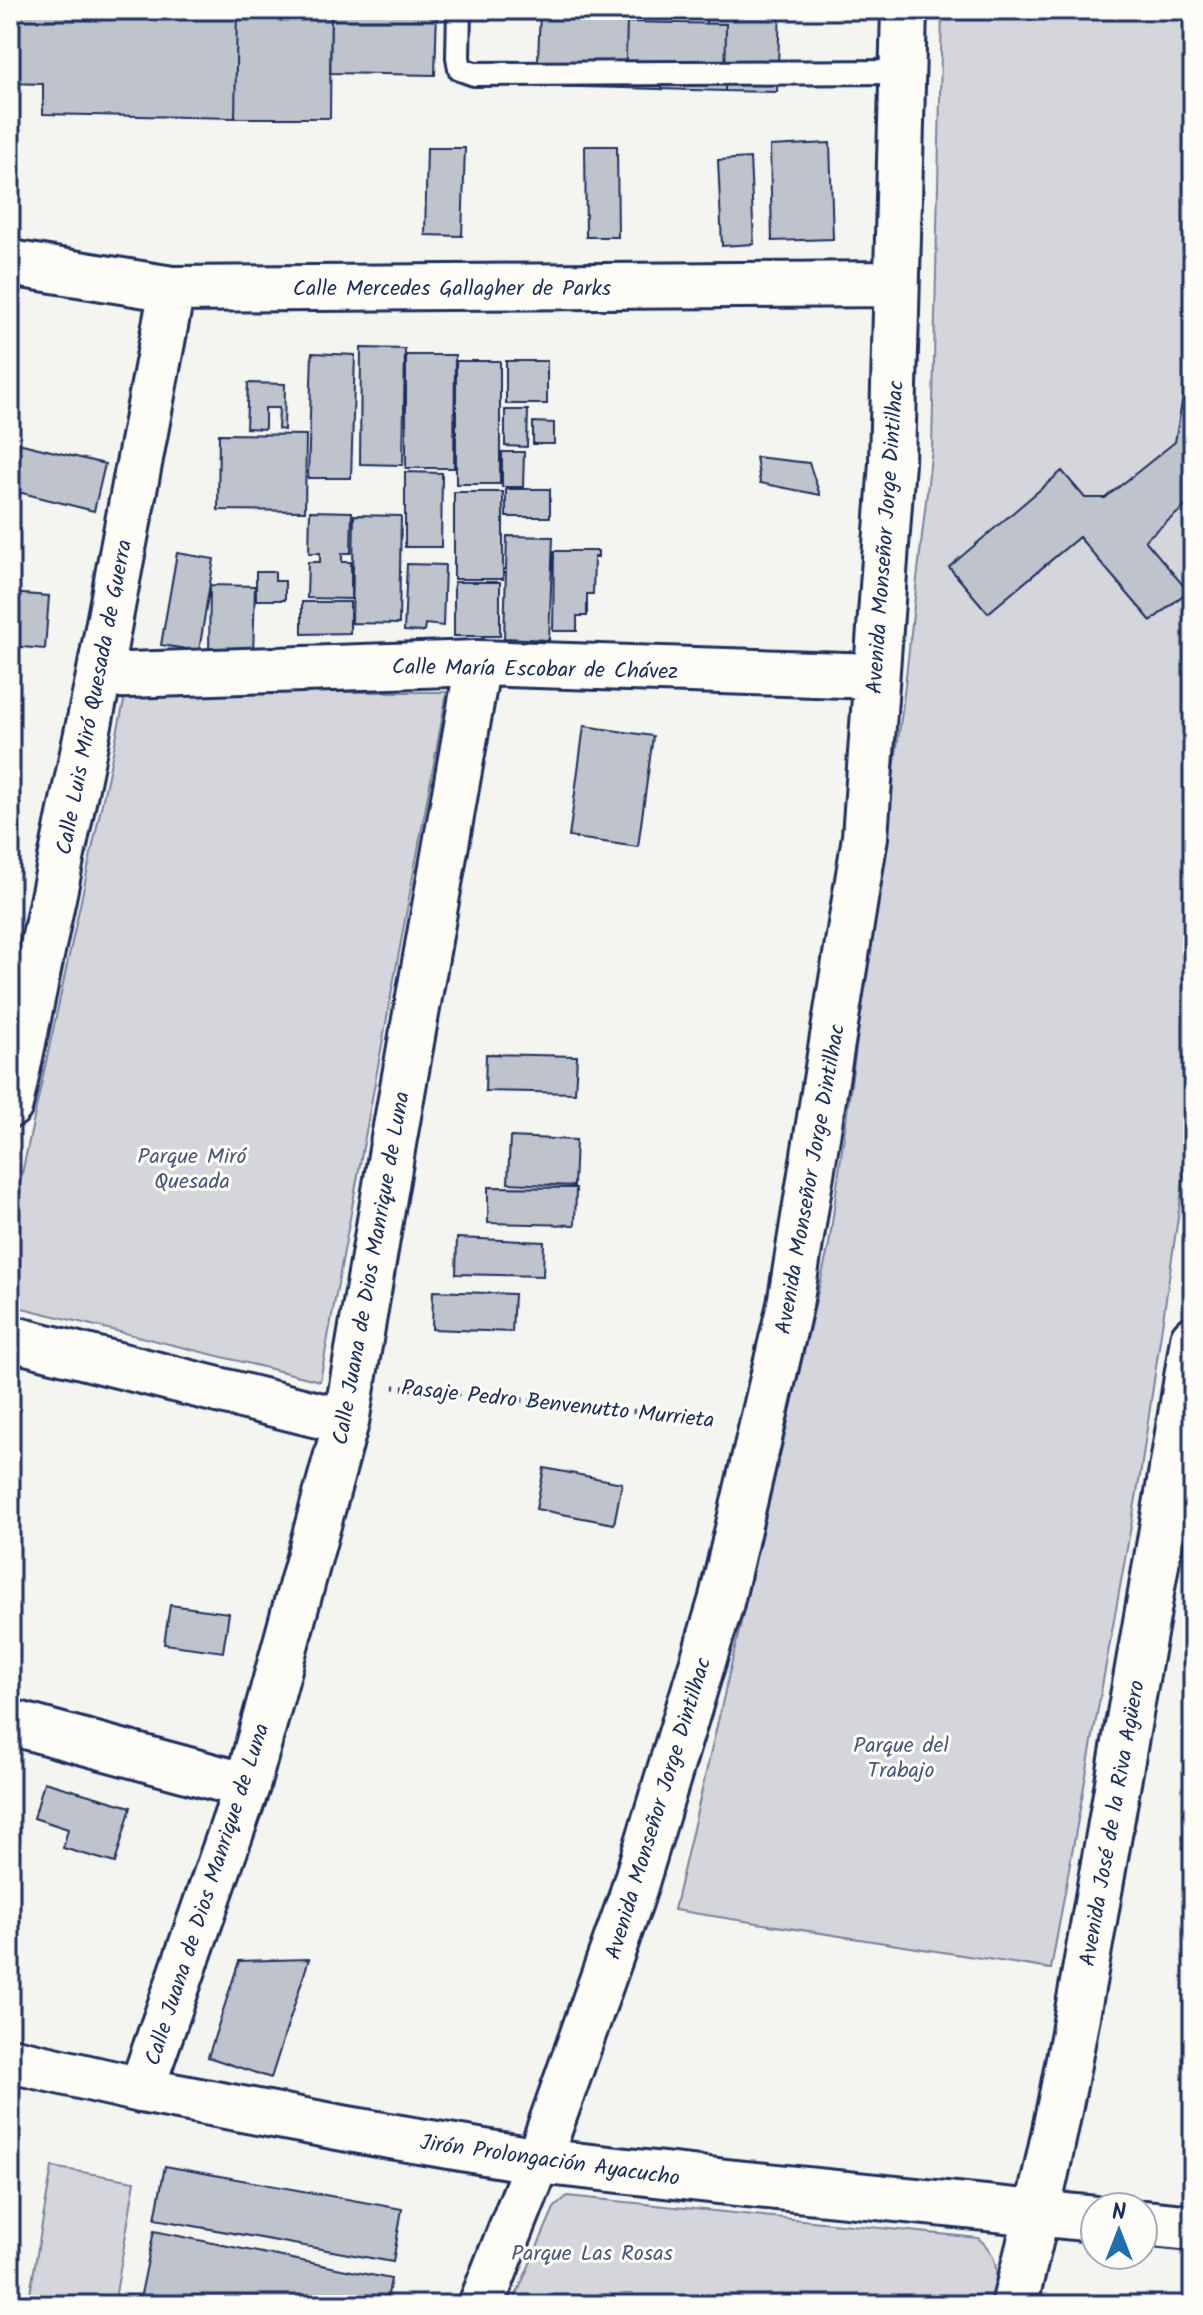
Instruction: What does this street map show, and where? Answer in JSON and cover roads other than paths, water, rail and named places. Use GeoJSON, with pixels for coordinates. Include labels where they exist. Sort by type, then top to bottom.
{"type":"FeatureCollection","features":[{"type":"Feature","properties":{"kind":"street","name":"Avenida Monseñor Jorge Dintilhac"},"geometry":{"type":"LineString","coordinates":[[481,2305],[538,2161],[636,1884],[721,1602],[790,1305],[865,837],[892,462],[904,10]]}},
{"type":"Feature","properties":{"kind":"street","name":"Calle Mercedes Gallagher de Parks"},"geometry":{"type":"LineString","coordinates":[[10,263],[172,289],[896,284]]}},
{"type":"Feature","properties":{"kind":"street","name":"Calle Luis Miró Quesada de Guerra"},"geometry":{"type":"LineString","coordinates":[[10,1105],[99,676],[172,289]]}},
{"type":"Feature","properties":{"kind":"street","name":"Calle María Escobar de Chávez"},"geometry":{"type":"LineString","coordinates":[[99,676],[478,663],[876,676]]}},
{"type":"Feature","properties":{"kind":"street","name":"Calle Juana de Dios Manrique de Luna"},"geometry":{"type":"LineString","coordinates":[[141,2090],[247,1786],[350,1402],[478,663]]}},
{"type":"Feature","properties":{"kind":"street"},"geometry":{"type":"LineString","coordinates":[[10,1338],[350,1402]]}},
{"type":"Feature","properties":{"kind":"street","name":"Avenida José de la Riva Agüero"},"geometry":{"type":"LineString","coordinates":[[1014,2305],[1038,2214],[1184,1457],[1193,1339]]}},
{"type":"Feature","properties":{"kind":"street"},"geometry":{"type":"LineString","coordinates":[[10,1722],[247,1786]]}},
{"type":"Feature","properties":{"kind":"street","name":"Jirón Prolongación Ayacucho"},"geometry":{"type":"LineString","coordinates":[[10,2060],[141,2090],[538,2161],[1079,2218]]}},
{"type":"Feature","properties":{"kind":"street"},"geometry":{"type":"LineString","coordinates":[[1159,2225],[1193,2228]]}},
{"type":"Feature","properties":{"kind":"lane"},"geometry":{"type":"LineString","coordinates":[[459,10],[460,69],[474,74],[902,72]]}},
{"type":"Feature","properties":{"kind":"park label","name":"Parque Miró Quesada"},"geometry":{"type":"Point","coordinates":[192,1168]}},
{"type":"Feature","properties":{"kind":"park label","name":"Parque del Trabajo"},"geometry":{"type":"Point","coordinates":[901,1756]}},
{"type":"Feature","properties":{"kind":"park label","name":"Parque Las Rosas"},"geometry":{"type":"Point","coordinates":[592,2252]}}]}
